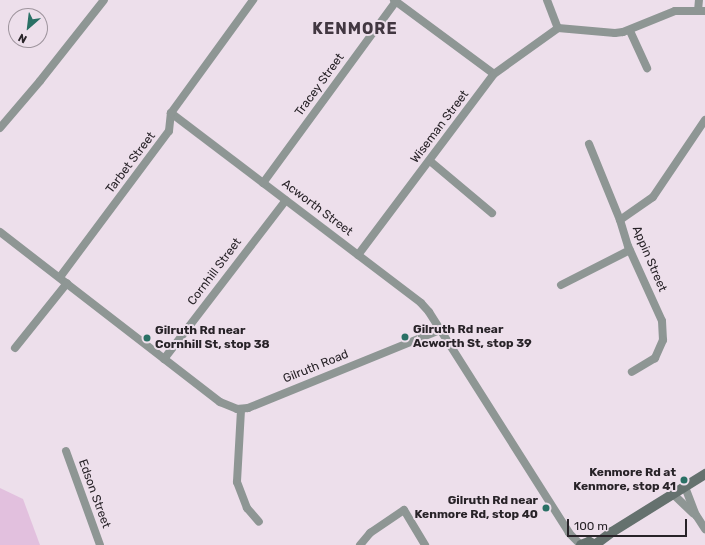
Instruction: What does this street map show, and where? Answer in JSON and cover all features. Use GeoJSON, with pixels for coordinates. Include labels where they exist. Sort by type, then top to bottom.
{"type":"FeatureCollection","features":[{"type":"Feature","properties":{"kind":"street"},"geometry":{"type":"LineString","coordinates":[[0,128],[40,82],[104,0]]}},
{"type":"Feature","properties":{"kind":"street","name":"Tarbet Street"},"geometry":{"type":"LineString","coordinates":[[60,277],[169,131],[172,113],[253,0]]}},
{"type":"Feature","properties":{"kind":"street"},"geometry":{"type":"LineString","coordinates":[[547,0],[558,28],[615,33],[630,31],[675,11],[701,11],[699,0]]}},
{"type":"Feature","properties":{"kind":"street"},"geometry":{"type":"LineString","coordinates":[[395,1],[494,74]]}},
{"type":"Feature","properties":{"kind":"street","name":"Tracey Street"},"geometry":{"type":"LineString","coordinates":[[263,183],[395,1]]}},
{"type":"Feature","properties":{"kind":"street","name":"Wiseman Street"},"geometry":{"type":"LineString","coordinates":[[358,255],[494,74],[558,28]]}},
{"type":"Feature","properties":{"kind":"street"},"geometry":{"type":"LineString","coordinates":[[630,31],[647,68]]}},
{"type":"Feature","properties":{"kind":"street","name":"Acworth Street"},"geometry":{"type":"LineString","coordinates":[[172,113],[421,303],[429,312],[440,330]]}},
{"type":"Feature","properties":{"kind":"street"},"geometry":{"type":"LineString","coordinates":[[620,220],[653,197],[705,120]]}},
{"type":"Feature","properties":{"kind":"street","name":"Appin Street"},"geometry":{"type":"LineString","coordinates":[[589,144],[620,220],[630,250],[662,320],[663,340],[655,358],[632,372]]}},
{"type":"Feature","properties":{"kind":"street"},"geometry":{"type":"LineString","coordinates":[[430,160],[492,213]]}},
{"type":"Feature","properties":{"kind":"street","name":"Cornhill Street"},"geometry":{"type":"LineString","coordinates":[[164,359],[286,200]]}},
{"type":"Feature","properties":{"kind":"street"},"geometry":{"type":"LineString","coordinates":[[0,232],[224,405],[241,410],[237,482],[247,508],[259,522]]}},
{"type":"Feature","properties":{"kind":"street"},"geometry":{"type":"LineString","coordinates":[[561,285],[630,250]]}},
{"type":"Feature","properties":{"kind":"street"},"geometry":{"type":"LineString","coordinates":[[15,348],[67,283]]}},
{"type":"Feature","properties":{"kind":"street"},"geometry":{"type":"LineString","coordinates":[[440,330],[569,534],[581,545],[590,542],[596,545],[612,532],[705,474]]}},
{"type":"Feature","properties":{"kind":"street","name":"Gilruth Road"},"geometry":{"type":"LineString","coordinates":[[241,410],[440,330]]}},
{"type":"Feature","properties":{"kind":"street","name":"Edson Street"},"geometry":{"type":"LineString","coordinates":[[66,451],[100,545]]}},
{"type":"Feature","properties":{"kind":"street"},"geometry":{"type":"LineString","coordinates":[[685,487],[696,515],[705,529]]}},
{"type":"Feature","properties":{"kind":"street"},"geometry":{"type":"LineString","coordinates":[[673,494],[696,515]]}},
{"type":"Feature","properties":{"kind":"street"},"geometry":{"type":"LineString","coordinates":[[360,545],[370,533],[404,510],[425,545]]}},
{"type":"Feature","properties":{"kind":"shaded area"},"geometry":{"type":"Polygon","coordinates":[[[0,488],[23,499],[40,545],[0,545],[0,488]]]}},
{"type":"Feature","properties":{"kind":"place","name":"Gilruth Rd near Acworth St, stop 39"},"geometry":{"type":"Point","coordinates":[405,337]}},
{"type":"Feature","properties":{"kind":"place","name":"Gilruth Rd near Cornhill St, stop 38"},"geometry":{"type":"Point","coordinates":[147,338]}},
{"type":"Feature","properties":{"kind":"place","name":"Kenmore Rd at Kenmore, stop 41"},"geometry":{"type":"Point","coordinates":[684,480]}},
{"type":"Feature","properties":{"kind":"place","name":"Gilruth Rd near Kenmore Rd, stop 40"},"geometry":{"type":"Point","coordinates":[546,508]}},
{"type":"Feature","properties":{"kind":"district","name":"KENMORE"},"geometry":{"type":"Point","coordinates":[355,29]}}]}
